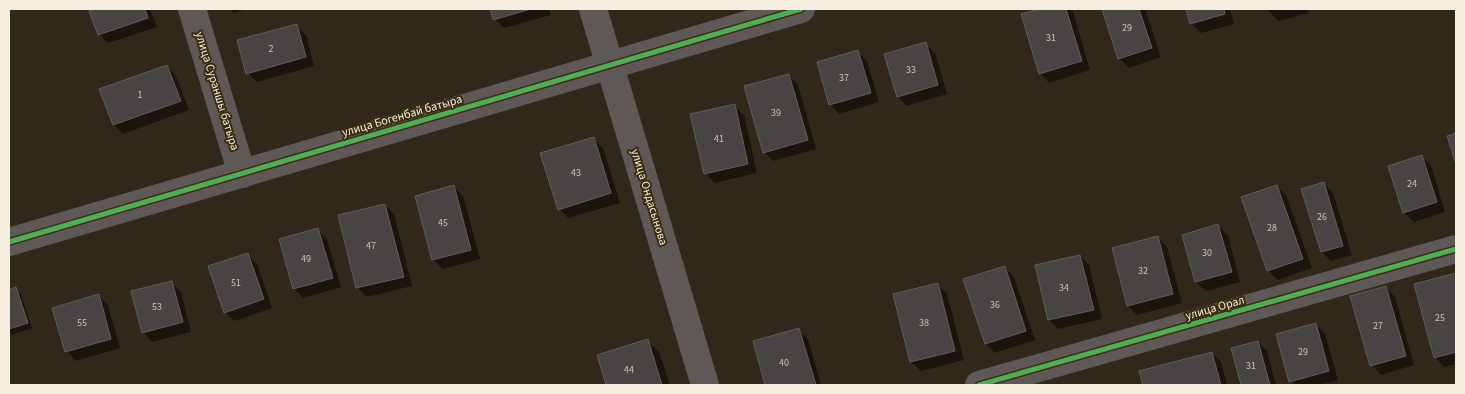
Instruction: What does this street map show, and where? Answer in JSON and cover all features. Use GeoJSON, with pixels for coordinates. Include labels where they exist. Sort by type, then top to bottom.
{"type":"FeatureCollection","features":[{"type":"Feature","properties":{"kind":"street","name":"улица Сураншы батыра"},"geometry":{"type":"LineString","coordinates":[[192,9],[242,174]]}},
{"type":"Feature","properties":{"kind":"street","name":"улица Ондасынова"},"geometry":{"type":"LineString","coordinates":[[594,9],[705,385]]}},
{"type":"Feature","properties":{"kind":"street","name":"улица Богенбай батыра"},"geometry":{"type":"LineString","coordinates":[[9,242],[801,9]]}},
{"type":"Feature","properties":{"kind":"street","name":"улица Орал"},"geometry":{"type":"LineString","coordinates":[[979,385],[1456,249]]}},
{"type":"Feature","properties":{"kind":"building"},"geometry":{"type":"Polygon","coordinates":[[[95,9],[145,9],[148,18],[98,35],[89,11],[95,9]]]}},
{"type":"Feature","properties":{"kind":"building"},"geometry":{"type":"Polygon","coordinates":[[[490,9],[531,9],[493,20],[490,9]]]}},
{"type":"Feature","properties":{"kind":"building"},"geometry":{"type":"Polygon","coordinates":[[[1039,9],[1066,9],[1082,61],[1039,74],[1021,14],[1039,9]]]}},
{"type":"Feature","properties":{"kind":"building"},"geometry":{"type":"Polygon","coordinates":[[[1102,9],[1139,9],[1152,48],[1118,59],[1102,9]]]}},
{"type":"Feature","properties":{"kind":"building"},"geometry":{"type":"Polygon","coordinates":[[[1186,9],[1224,9],[1225,14],[1190,24],[1186,9]]]}},
{"type":"Feature","properties":{"kind":"building"},"geometry":{"type":"Polygon","coordinates":[[[297,24],[306,57],[246,74],[237,40],[297,24]]]}},
{"type":"Feature","properties":{"kind":"building"},"geometry":{"type":"Polygon","coordinates":[[[926,42],[938,85],[897,97],[884,54],[926,42]]]}},
{"type":"Feature","properties":{"kind":"building"},"geometry":{"type":"Polygon","coordinates":[[[858,50],[871,93],[829,105],[817,62],[858,50]]]}},
{"type":"Feature","properties":{"kind":"building"},"geometry":{"type":"Polygon","coordinates":[[[167,65],[181,101],[113,125],[99,89],[167,65]]]}},
{"type":"Feature","properties":{"kind":"building"},"geometry":{"type":"Polygon","coordinates":[[[789,74],[808,140],[763,153],[744,86],[789,74]]]}},
{"type":"Feature","properties":{"kind":"building"},"geometry":{"type":"Polygon","coordinates":[[[735,104],[748,164],[704,174],[690,114],[735,104]]]}},
{"type":"Feature","properties":{"kind":"building"},"geometry":{"type":"Polygon","coordinates":[[[1456,133],[1456,164],[1447,136],[1456,133]]]}},
{"type":"Feature","properties":{"kind":"building"},"geometry":{"type":"Polygon","coordinates":[[[594,137],[611,193],[558,210],[540,153],[594,137]]]}},
{"type":"Feature","properties":{"kind":"building"},"geometry":{"type":"Polygon","coordinates":[[[1422,155],[1437,202],[1403,213],[1388,166],[1422,155]]]}},
{"type":"Feature","properties":{"kind":"building"},"geometry":{"type":"Polygon","coordinates":[[[1324,182],[1343,246],[1321,252],[1301,189],[1324,182]]]}},
{"type":"Feature","properties":{"kind":"building"},"geometry":{"type":"Polygon","coordinates":[[[454,185],[471,250],[432,260],[415,196],[454,185]]]}},
{"type":"Feature","properties":{"kind":"building"},"geometry":{"type":"Polygon","coordinates":[[[1277,185],[1303,259],[1267,271],[1241,197],[1277,185]]]}},
{"type":"Feature","properties":{"kind":"building"},"geometry":{"type":"Polygon","coordinates":[[[385,204],[404,277],[356,288],[338,215],[385,204]]]}},
{"type":"Feature","properties":{"kind":"building"},"geometry":{"type":"Polygon","coordinates":[[[1218,224],[1232,272],[1195,282],[1182,235],[1218,224]]]}},
{"type":"Feature","properties":{"kind":"building"},"geometry":{"type":"Polygon","coordinates":[[[318,228],[333,278],[293,289],[279,239],[318,228]]]}},
{"type":"Feature","properties":{"kind":"building"},"geometry":{"type":"Polygon","coordinates":[[[1158,236],[1173,294],[1127,306],[1112,248],[1158,236]]]}},
{"type":"Feature","properties":{"kind":"building"},"geometry":{"type":"Polygon","coordinates":[[[248,253],[264,299],[224,313],[208,266],[248,253]]]}},
{"type":"Feature","properties":{"kind":"building"},"geometry":{"type":"Polygon","coordinates":[[[1080,255],[1094,310],[1048,320],[1035,265],[1080,255]]]}},
{"type":"Feature","properties":{"kind":"building"},"geometry":{"type":"Polygon","coordinates":[[[1005,266],[1026,331],[985,344],[963,279],[1005,266]]]}},
{"type":"Feature","properties":{"kind":"building"},"geometry":{"type":"Polygon","coordinates":[[[1456,273],[1456,352],[1434,358],[1414,284],[1456,273]]]}},
{"type":"Feature","properties":{"kind":"building"},"geometry":{"type":"Polygon","coordinates":[[[172,281],[183,322],[142,333],[131,291],[172,281]]]}},
{"type":"Feature","properties":{"kind":"building"},"geometry":{"type":"Polygon","coordinates":[[[938,283],[955,351],[910,362],[893,294],[938,283]]]}},
{"type":"Feature","properties":{"kind":"building"},"geometry":{"type":"Polygon","coordinates":[[[1386,286],[1406,356],[1370,366],[1350,296],[1386,286]]]}},
{"type":"Feature","properties":{"kind":"building"},"geometry":{"type":"Polygon","coordinates":[[[16,287],[28,323],[9,329],[9,290],[16,287]]]}},
{"type":"Feature","properties":{"kind":"building"},"geometry":{"type":"Polygon","coordinates":[[[99,294],[111,339],[65,352],[52,308],[99,294]]]}},
{"type":"Feature","properties":{"kind":"building"},"geometry":{"type":"Polygon","coordinates":[[[1316,323],[1329,371],[1289,382],[1276,334],[1316,323]]]}},
{"type":"Feature","properties":{"kind":"building"},"geometry":{"type":"Polygon","coordinates":[[[799,328],[816,385],[765,385],[753,341],[799,328]]]}},
{"type":"Feature","properties":{"kind":"building"},"geometry":{"type":"Polygon","coordinates":[[[648,339],[662,385],[606,385],[597,355],[648,339]]]}},
{"type":"Feature","properties":{"kind":"building"},"geometry":{"type":"Polygon","coordinates":[[[1258,341],[1270,385],[1241,385],[1231,348],[1258,341]]]}},
{"type":"Feature","properties":{"kind":"building"},"geometry":{"type":"Polygon","coordinates":[[[1212,352],[1221,385],[1143,385],[1139,371],[1212,352]]]}},
{"type":"Feature","properties":{"kind":"cycle path"},"geometry":{"type":"LineString","coordinates":[[9,242],[801,9]]}},
{"type":"Feature","properties":{"kind":"cycle path"},"geometry":{"type":"LineString","coordinates":[[979,385],[1456,249]]}}]}
